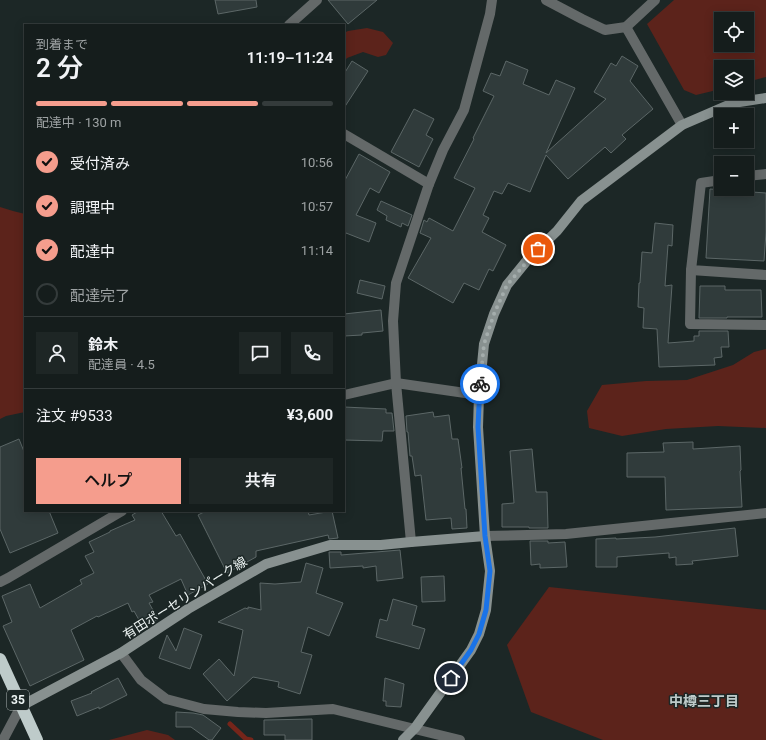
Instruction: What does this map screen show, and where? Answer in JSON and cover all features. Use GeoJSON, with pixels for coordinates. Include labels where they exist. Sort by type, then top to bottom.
{"type":"FeatureCollection","features":[{"type":"Feature","properties":{"kind":"highway","name":"35"},"geometry":{"type":"LineString","coordinates":[[0,659],[38,740]]}},
{"type":"Feature","properties":{"kind":"main road"},"geometry":{"type":"LineString","coordinates":[[403,740],[415,728],[471,650],[479,634],[486,610],[490,571],[485,536],[478,427],[479,395],[484,344],[494,314],[507,285],[581,201],[682,125],[733,102],[766,98]]}},
{"type":"Feature","properties":{"kind":"main road","name":"有田ポーセリンパーク線"},"geometry":{"type":"LineString","coordinates":[[21,706],[121,653],[188,608],[266,564],[330,545],[381,545],[485,536]]}},
{"type":"Feature","properties":{"kind":"street"},"geometry":{"type":"LineString","coordinates":[[290,24],[317,0]]}},
{"type":"Feature","properties":{"kind":"street"},"geometry":{"type":"LineString","coordinates":[[411,542],[396,383],[393,321],[396,282],[429,184],[443,150],[464,110],[490,14],[492,0]]}},
{"type":"Feature","properties":{"kind":"street"},"geometry":{"type":"LineString","coordinates":[[546,0],[604,30],[626,27],[655,0]]}},
{"type":"Feature","properties":{"kind":"street"},"geometry":{"type":"LineString","coordinates":[[626,27],[682,125]]}},
{"type":"Feature","properties":{"kind":"street"},"geometry":{"type":"LineString","coordinates":[[345,135],[429,184]]}},
{"type":"Feature","properties":{"kind":"street"},"geometry":{"type":"LineString","coordinates":[[754,175],[766,174]]}},
{"type":"Feature","properties":{"kind":"street"},"geometry":{"type":"LineString","coordinates":[[714,181],[701,183],[691,270],[690,324],[766,325]]}},
{"type":"Feature","properties":{"kind":"street"},"geometry":{"type":"LineString","coordinates":[[691,270],[766,275]]}},
{"type":"Feature","properties":{"kind":"street"},"geometry":{"type":"LineString","coordinates":[[345,395],[396,383],[479,395]]}},
{"type":"Feature","properties":{"kind":"street"},"geometry":{"type":"LineString","coordinates":[[0,582],[120,512]]}},
{"type":"Feature","properties":{"kind":"street"},"geometry":{"type":"LineString","coordinates":[[485,536],[566,534],[766,513]]}},
{"type":"Feature","properties":{"kind":"street"},"geometry":{"type":"LineString","coordinates":[[121,653],[141,680],[166,699],[189,705],[238,712],[266,713],[333,709],[460,740]]}},
{"type":"Feature","properties":{"kind":"street"},"geometry":{"type":"LineString","coordinates":[[3,740],[21,706]]}},
{"type":"Feature","properties":{"kind":"shaded area"},"geometry":{"type":"Polygon","coordinates":[[[674,0],[766,0],[766,77],[754,80],[754,60],[714,60],[714,91],[696,95],[684,90],[647,24],[674,0]]]}},
{"type":"Feature","properties":{"kind":"shaded area"},"geometry":{"type":"Polygon","coordinates":[[[367,28],[383,32],[393,43],[386,55],[378,57],[363,52],[347,58],[345,61],[345,32],[367,28]]]}},
{"type":"Feature","properties":{"kind":"shaded area"},"geometry":{"type":"Polygon","coordinates":[[[0,207],[24,214],[24,412],[6,416],[0,419],[0,207]]]}},
{"type":"Feature","properties":{"kind":"shaded area"},"geometry":{"type":"Polygon","coordinates":[[[766,349],[766,428],[718,426],[666,429],[622,436],[589,428],[587,411],[602,385],[646,381],[687,380],[733,365],[754,352],[766,349]]]}},
{"type":"Feature","properties":{"kind":"shaded area"},"geometry":{"type":"Polygon","coordinates":[[[549,587],[766,610],[766,740],[603,740],[531,712],[507,645],[549,587]]]}},
{"type":"Feature","properties":{"kind":"shaded area"},"geometry":{"type":"Polygon","coordinates":[[[147,730],[168,735],[175,740],[109,740],[147,730]]]}},
{"type":"Feature","properties":{"kind":"building"},"geometry":{"type":"Polygon","coordinates":[[[215,0],[256,0],[257,7],[218,14],[215,0]]]}},
{"type":"Feature","properties":{"kind":"building"},"geometry":{"type":"Polygon","coordinates":[[[328,0],[377,0],[348,24],[328,0]]]}},
{"type":"Feature","properties":{"kind":"building"},"geometry":{"type":"Polygon","coordinates":[[[622,56],[638,66],[630,81],[653,109],[622,135],[626,139],[611,153],[605,147],[568,179],[546,155],[530,192],[508,183],[502,194],[494,191],[483,215],[489,218],[482,232],[506,245],[493,271],[489,269],[479,290],[464,283],[453,303],[408,278],[431,238],[420,233],[424,220],[427,222],[429,218],[453,231],[475,188],[454,178],[494,96],[483,91],[491,73],[500,76],[506,61],[528,70],[523,84],[549,95],[556,80],[575,88],[546,153],[606,99],[594,92],[611,63],[616,66],[622,56]]]}},
{"type":"Feature","properties":{"kind":"building"},"geometry":{"type":"Polygon","coordinates":[[[352,61],[368,71],[345,106],[345,72],[352,61]]]}},
{"type":"Feature","properties":{"kind":"building"},"geometry":{"type":"Polygon","coordinates":[[[414,109],[434,119],[426,135],[433,139],[419,167],[391,152],[414,109]]]}},
{"type":"Feature","properties":{"kind":"building"},"geometry":{"type":"Polygon","coordinates":[[[359,154],[390,172],[379,193],[370,188],[356,215],[376,223],[369,242],[346,233],[345,235],[345,180],[359,154]]]}},
{"type":"Feature","properties":{"kind":"building"},"geometry":{"type":"Polygon","coordinates":[[[710,189],[714,189],[714,196],[754,196],[754,192],[766,193],[764,261],[706,258],[710,189]]]}},
{"type":"Feature","properties":{"kind":"building"},"geometry":{"type":"Polygon","coordinates":[[[381,201],[412,215],[408,226],[402,223],[401,227],[386,220],[387,216],[377,210],[381,201]]]}},
{"type":"Feature","properties":{"kind":"building"},"geometry":{"type":"Polygon","coordinates":[[[655,223],[673,225],[672,246],[668,245],[665,286],[672,285],[668,343],[694,341],[694,336],[699,336],[699,331],[728,331],[729,347],[721,347],[722,357],[714,358],[715,365],[659,367],[657,329],[643,328],[644,308],[638,307],[642,252],[652,253],[655,223]]]}},
{"type":"Feature","properties":{"kind":"building"},"geometry":{"type":"Polygon","coordinates":[[[360,280],[385,286],[382,299],[357,293],[360,280]]]}},
{"type":"Feature","properties":{"kind":"building"},"geometry":{"type":"Polygon","coordinates":[[[700,286],[725,286],[725,290],[761,290],[762,317],[699,318],[700,286]]]}},
{"type":"Feature","properties":{"kind":"building"},"geometry":{"type":"Polygon","coordinates":[[[381,310],[383,331],[362,333],[362,335],[345,336],[345,314],[381,310]]]}},
{"type":"Feature","properties":{"kind":"building"},"geometry":{"type":"Polygon","coordinates":[[[345,407],[386,409],[386,413],[392,413],[394,431],[383,431],[382,441],[345,440],[345,407]]]}},
{"type":"Feature","properties":{"kind":"building"},"geometry":{"type":"Polygon","coordinates":[[[433,412],[434,417],[449,415],[452,439],[458,439],[467,528],[452,529],[451,518],[426,520],[421,475],[415,476],[412,456],[410,456],[406,416],[433,412]]]}},
{"type":"Feature","properties":{"kind":"building"},"geometry":{"type":"Polygon","coordinates":[[[19,439],[24,452],[24,512],[49,512],[58,533],[10,553],[0,529],[0,447],[19,439]]]}},
{"type":"Feature","properties":{"kind":"building"},"geometry":{"type":"Polygon","coordinates":[[[693,442],[693,449],[740,446],[742,507],[666,510],[665,477],[627,477],[627,453],[664,452],[663,443],[693,442]]]}},
{"type":"Feature","properties":{"kind":"building"},"geometry":{"type":"Polygon","coordinates":[[[532,449],[536,492],[547,492],[548,528],[502,527],[502,504],[514,503],[510,451],[532,449]]]}},
{"type":"Feature","properties":{"kind":"building"},"geometry":{"type":"Polygon","coordinates":[[[137,512],[162,512],[176,536],[180,534],[208,584],[188,595],[181,579],[149,595],[153,602],[149,603],[158,619],[143,627],[134,611],[132,612],[128,603],[98,617],[97,616],[71,630],[84,660],[30,686],[3,626],[12,622],[2,596],[30,584],[40,608],[82,584],[80,580],[94,573],[85,556],[94,552],[89,542],[135,520],[132,515],[137,512]]]}},
{"type":"Feature","properties":{"kind":"building"},"geometry":{"type":"Polygon","coordinates":[[[204,512],[308,512],[309,515],[332,512],[338,538],[329,539],[328,535],[256,551],[256,557],[227,573],[198,515],[204,512]]]}},
{"type":"Feature","properties":{"kind":"building"},"geometry":{"type":"Polygon","coordinates":[[[735,528],[738,556],[692,561],[693,564],[676,565],[676,557],[669,558],[669,553],[617,557],[617,567],[596,567],[596,539],[655,537],[735,528]]]}},
{"type":"Feature","properties":{"kind":"building"},"geometry":{"type":"Polygon","coordinates":[[[530,541],[548,541],[548,543],[565,542],[567,567],[540,568],[540,564],[531,565],[530,541]]]}},
{"type":"Feature","properties":{"kind":"building"},"geometry":{"type":"Polygon","coordinates":[[[400,550],[403,578],[377,581],[376,566],[363,568],[363,566],[330,568],[329,552],[341,552],[341,555],[400,550]]]}},
{"type":"Feature","properties":{"kind":"building"},"geometry":{"type":"Polygon","coordinates":[[[306,563],[323,568],[316,593],[343,603],[329,636],[308,627],[301,652],[312,655],[300,694],[278,687],[279,682],[253,677],[227,701],[203,674],[219,659],[234,676],[243,630],[218,622],[245,608],[248,609],[248,607],[261,610],[260,583],[275,584],[301,582],[306,563]]]}},
{"type":"Feature","properties":{"kind":"building"},"geometry":{"type":"Polygon","coordinates":[[[444,576],[445,601],[422,602],[421,577],[444,576]]]}},
{"type":"Feature","properties":{"kind":"building"},"geometry":{"type":"Polygon","coordinates":[[[393,599],[417,606],[412,625],[425,629],[419,649],[376,637],[380,619],[387,621],[393,599]]]}},
{"type":"Feature","properties":{"kind":"building"},"geometry":{"type":"Polygon","coordinates":[[[184,628],[202,635],[190,669],[159,658],[167,635],[176,651],[184,628]]]}},
{"type":"Feature","properties":{"kind":"building"},"geometry":{"type":"Polygon","coordinates":[[[118,678],[127,695],[99,709],[99,707],[77,716],[71,701],[92,693],[91,692],[118,678]]]}},
{"type":"Feature","properties":{"kind":"building"},"geometry":{"type":"Polygon","coordinates":[[[385,678],[404,684],[401,707],[386,706],[386,701],[383,701],[385,678]]]}},
{"type":"Feature","properties":{"kind":"building"},"geometry":{"type":"Polygon","coordinates":[[[176,712],[203,715],[221,728],[212,740],[209,740],[191,727],[176,727],[176,712]]]}},
{"type":"Feature","properties":{"kind":"building"},"geometry":{"type":"Polygon","coordinates":[[[312,719],[312,740],[285,740],[285,735],[264,735],[264,720],[312,719]]]}},
{"type":"Feature","properties":{"kind":"waterway"},"geometry":{"type":"LineString","coordinates":[[230,724],[246,739],[251,740]]}},
{"type":"Feature","properties":{"kind":"way so far"},"geometry":{"type":"LineString","coordinates":[[480,384],[484,344],[494,314],[507,285],[538,249]]}},
{"type":"Feature","properties":{"kind":"district","name":"中樽三丁目"},"geometry":{"type":"Point","coordinates":[704,701]}},
{"type":"Feature","properties":{"kind":"route"},"geometry":{"type":"LineString","coordinates":[[451,678],[471,650],[479,634],[486,610],[490,571],[485,536],[478,427],[480,384]]}}]}
